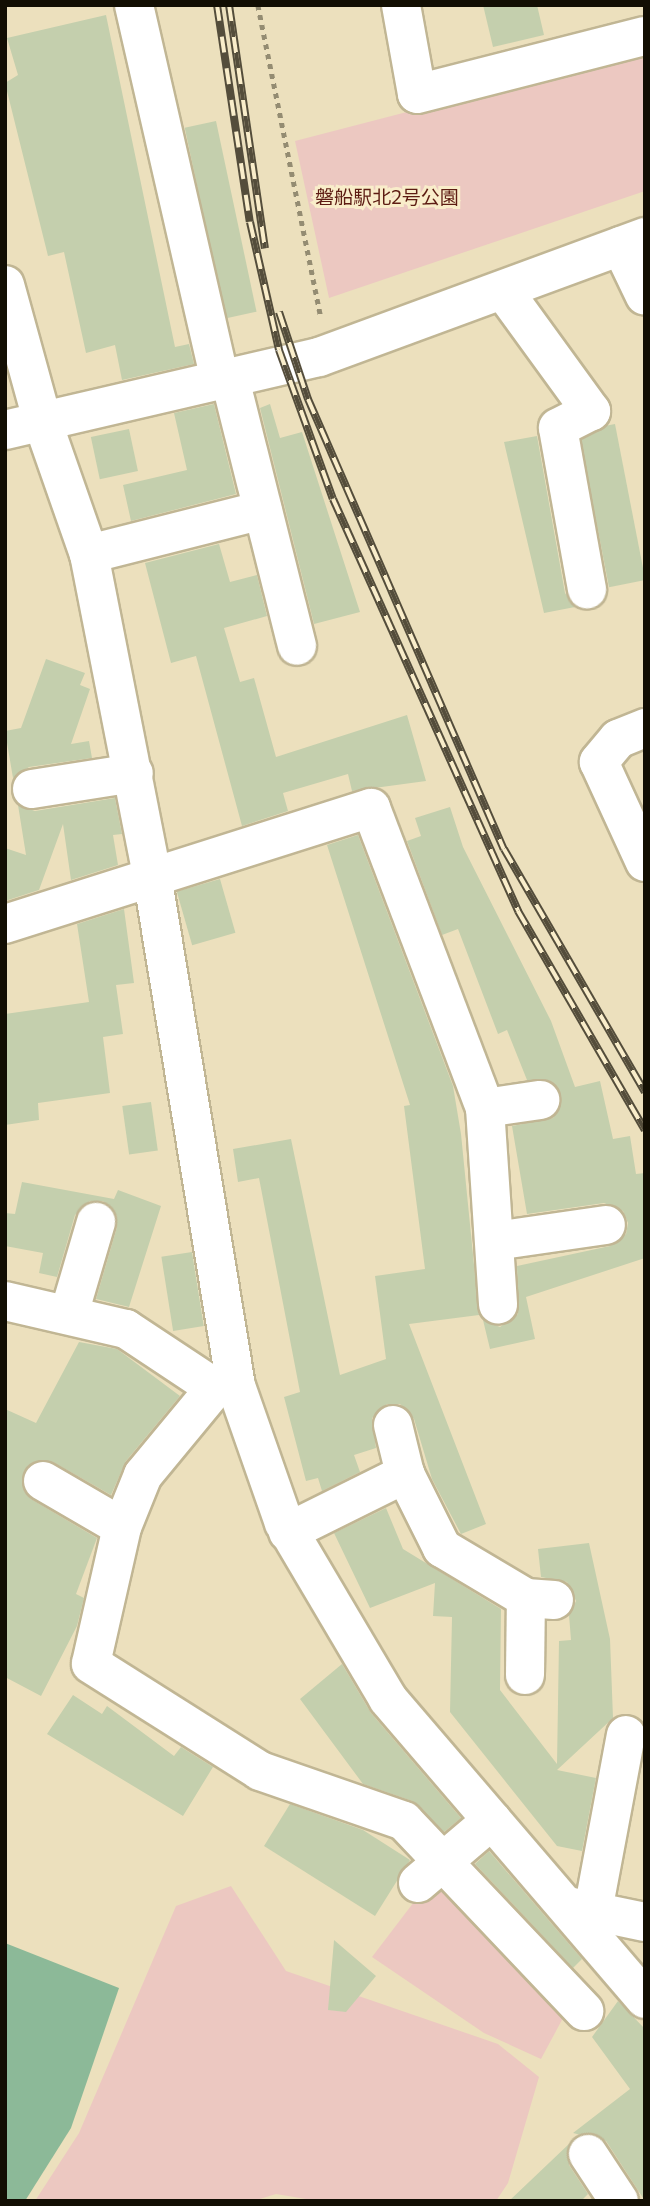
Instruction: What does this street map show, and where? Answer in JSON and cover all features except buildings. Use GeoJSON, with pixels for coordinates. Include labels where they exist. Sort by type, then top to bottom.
{"type":"FeatureCollection","features":[{"type":"Feature","properties":{"kind":"street"},"geometry":{"type":"LineString","coordinates":[[134,5],[225,380],[263,510],[298,646]]}},
{"type":"Feature","properties":{"kind":"street"},"geometry":{"type":"LineString","coordinates":[[401,5],[417,94],[645,36]]}},
{"type":"Feature","properties":{"kind":"street"},"geometry":{"type":"LineString","coordinates":[[5,430],[319,357],[633,241],[645,296]]}},
{"type":"Feature","properties":{"kind":"street"},"geometry":{"type":"LineString","coordinates":[[5,285],[43,423],[89,554],[134,773],[152,875],[225,1387],[288,1532],[388,1699],[492,1820],[580,1908],[645,1999]]}},
{"type":"Feature","properties":{"kind":"street"},"geometry":{"type":"LineString","coordinates":[[503,290],[591,411],[558,428],[587,589]]}},
{"type":"Feature","properties":{"kind":"street"},"geometry":{"type":"LineString","coordinates":[[89,554],[263,510]]}},
{"type":"Feature","properties":{"kind":"street"},"geometry":{"type":"LineString","coordinates":[[645,728],[618,739],[599,762],[645,862]]}},
{"type":"Feature","properties":{"kind":"street"},"geometry":{"type":"LineString","coordinates":[[32,789],[134,773]]}},
{"type":"Feature","properties":{"kind":"street"},"geometry":{"type":"LineString","coordinates":[[5,925],[152,875],[371,808],[485,1108],[498,1305]]}},
{"type":"Feature","properties":{"kind":"street"},"geometry":{"type":"LineString","coordinates":[[485,1108],[540,1100]]}},
{"type":"Feature","properties":{"kind":"street"},"geometry":{"type":"LineString","coordinates":[[69,1314],[96,1222]]}},
{"type":"Feature","properties":{"kind":"street"},"geometry":{"type":"LineString","coordinates":[[495,1241],[606,1225]]}},
{"type":"Feature","properties":{"kind":"street"},"geometry":{"type":"LineString","coordinates":[[5,1301],[126,1329],[225,1387]]}},
{"type":"Feature","properties":{"kind":"street"},"geometry":{"type":"LineString","coordinates":[[225,1387],[144,1475],[121,1527],[91,1664],[260,1771],[404,1821],[431,1873],[584,2011]]}},
{"type":"Feature","properties":{"kind":"street"},"geometry":{"type":"LineString","coordinates":[[393,1425],[405,1474],[442,1548],[540,1599],[525,1675]]}},
{"type":"Feature","properties":{"kind":"street"},"geometry":{"type":"LineString","coordinates":[[288,1532],[405,1474]]}},
{"type":"Feature","properties":{"kind":"street"},"geometry":{"type":"LineString","coordinates":[[43,1482],[121,1527]]}},
{"type":"Feature","properties":{"kind":"street"},"geometry":{"type":"LineString","coordinates":[[580,1908],[626,1735]]}},
{"type":"Feature","properties":{"kind":"street"},"geometry":{"type":"LineString","coordinates":[[431,1873],[492,1820]]}},
{"type":"Feature","properties":{"kind":"street"},"geometry":{"type":"LineString","coordinates":[[580,1908],[645,1922]]}},
{"type":"Feature","properties":{"kind":"street"},"geometry":{"type":"LineString","coordinates":[[588,2154],[619,2201]]}},
{"type":"Feature","properties":{"kind":"path"},"geometry":{"type":"LineString","coordinates":[[258,5],[319,318],[332,314]]}},
{"type":"Feature","properties":{"kind":"green space","name":"磐船駅北2号公園"},"geometry":{"type":"Polygon","coordinates":[[[631,54],[645,60],[645,191],[329,298],[295,141],[631,54]]]}},
{"type":"Feature","properties":{"kind":"green space"},"geometry":{"type":"Polygon","coordinates":[[[446,1875],[570,2005],[541,2059],[484,2033],[372,1957],[420,1894],[446,1875]]]}},
{"type":"Feature","properties":{"kind":"green space"},"geometry":{"type":"Polygon","coordinates":[[[231,1886],[286,1971],[498,2044],[539,2077],[508,2183],[496,2201],[318,2201],[276,2194],[253,2201],[35,2201],[79,2133],[176,1906],[231,1886]]]}},
{"type":"Feature","properties":{"kind":"shaded area"},"geometry":{"type":"Polygon","coordinates":[[[5,1943],[119,1988],[71,2128],[25,2201],[5,2201],[5,1943]]]}},
{"type":"Feature","properties":{"kind":"railway"},"geometry":{"type":"LineString","coordinates":[[217,5],[250,222],[279,350],[333,499],[518,911],[645,1130]]}},
{"type":"Feature","properties":{"kind":"railway"},"geometry":{"type":"LineString","coordinates":[[229,5],[265,248]]}},
{"type":"Feature","properties":{"kind":"railway"},"geometry":{"type":"LineString","coordinates":[[279,312],[308,399],[504,849],[645,1092]]}}]}
